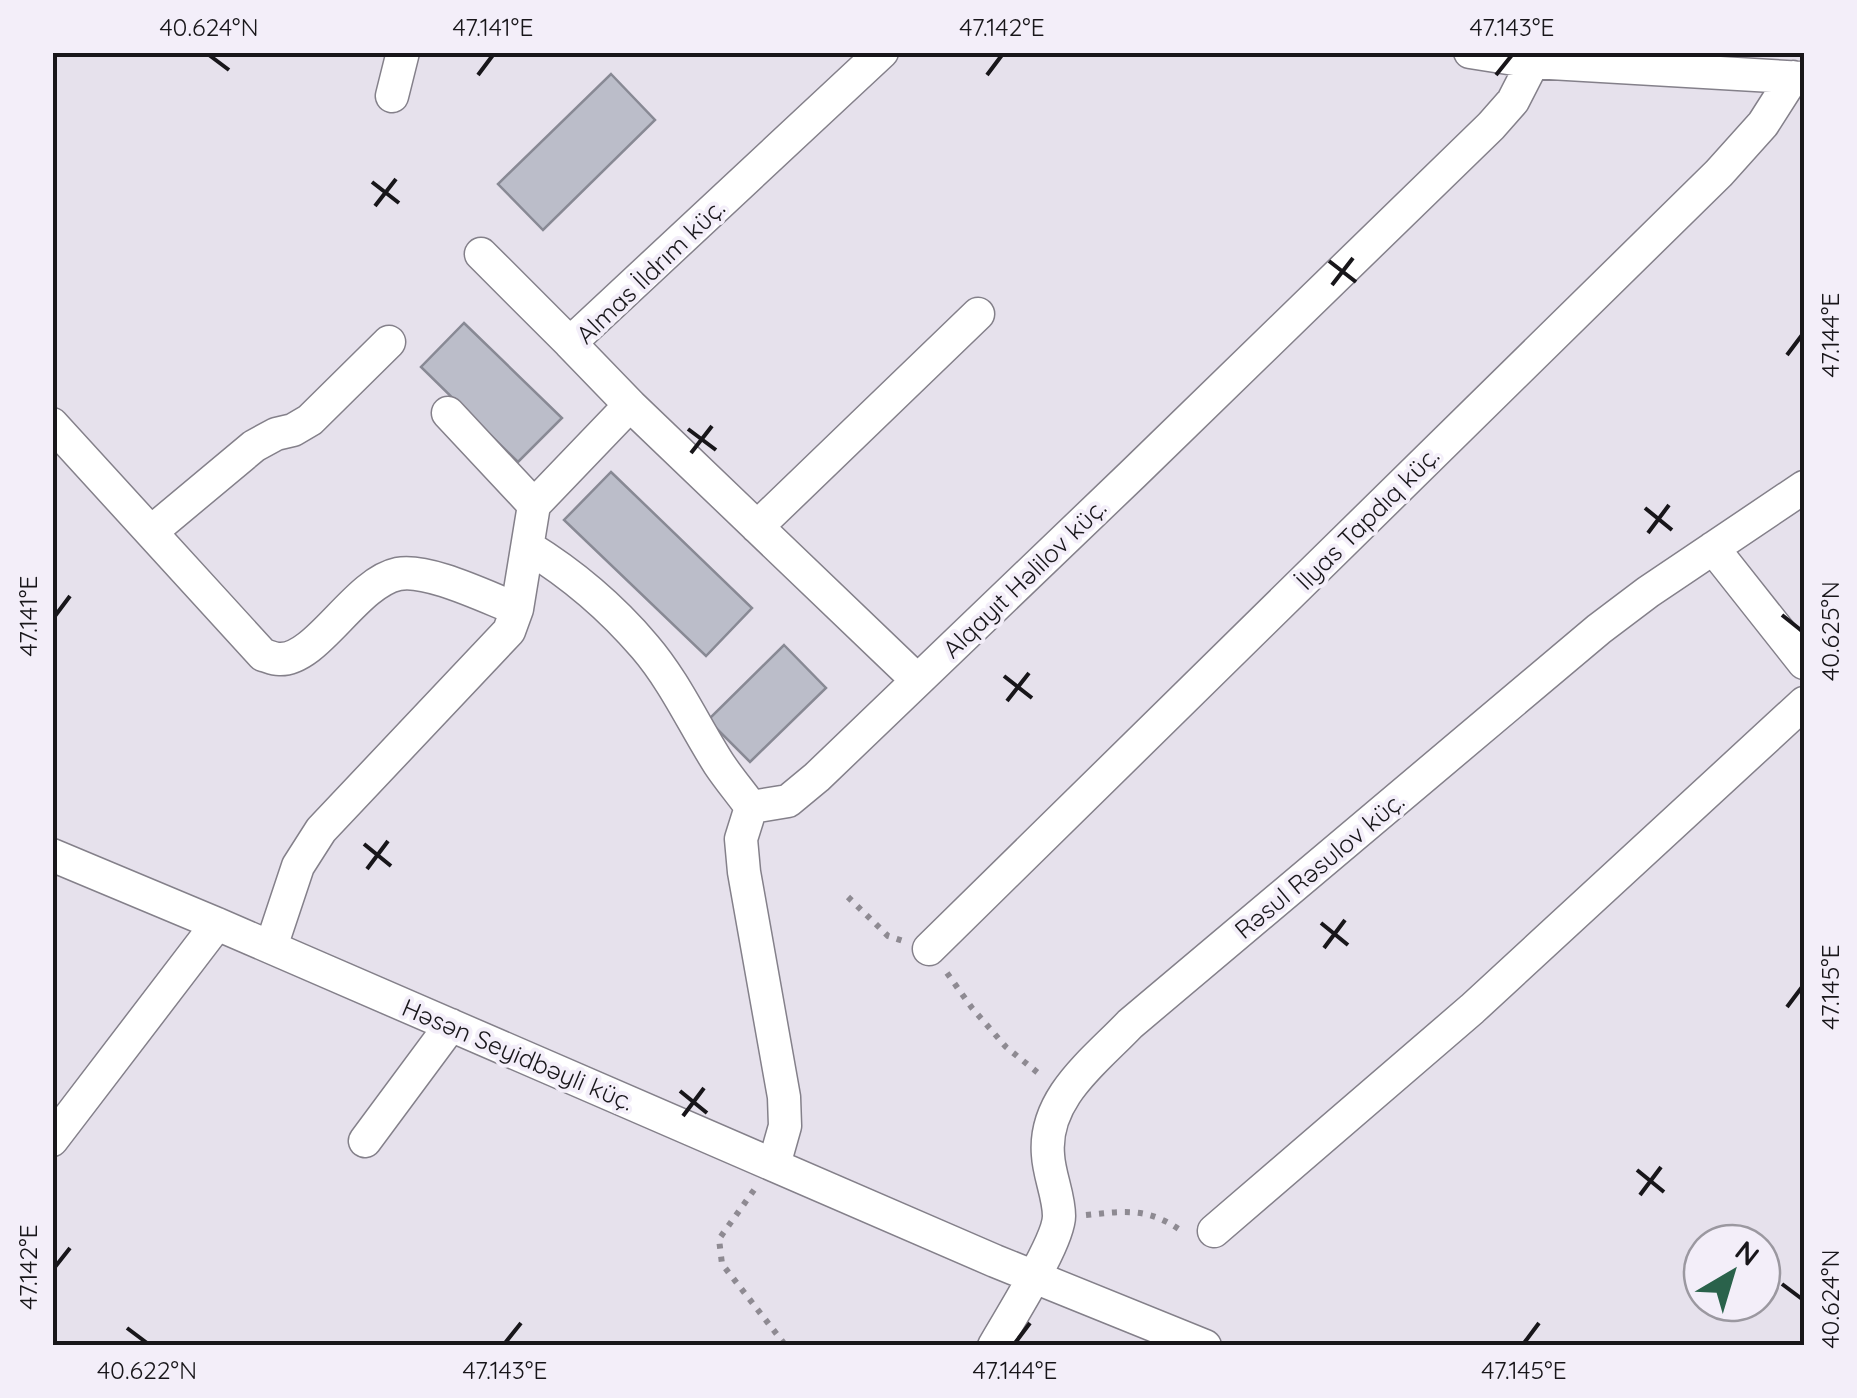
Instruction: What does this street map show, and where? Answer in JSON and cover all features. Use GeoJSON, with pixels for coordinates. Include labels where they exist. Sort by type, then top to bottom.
{"type":"FeatureCollection","features":[{"type":"Feature","properties":{"kind":"street"},"geometry":{"type":"LineString","coordinates":[[392,96],[404,52]]}},
{"type":"Feature","properties":{"kind":"street","name":"Almas İldrım küç."},"geometry":{"type":"LineString","coordinates":[[882,52],[570,344],[917,680]]}},
{"type":"Feature","properties":{"kind":"street"},"geometry":{"type":"LineString","coordinates":[[1470,52],[1532,62],[1799,78]]}},
{"type":"Feature","properties":{"kind":"street","name":"Alqayıt Həlilov küç."},"geometry":{"type":"LineString","coordinates":[[751,807],[788,801],[817,777],[1491,126],[1513,101],[1532,62]]}},
{"type":"Feature","properties":{"kind":"street","name":"İlyas Tapdıq küç."},"geometry":{"type":"LineString","coordinates":[[929,949],[1719,173],[1799,78]]}},
{"type":"Feature","properties":{"kind":"street"},"geometry":{"type":"LineString","coordinates":[[482,254],[570,344]]}},
{"type":"Feature","properties":{"kind":"street"},"geometry":{"type":"LineString","coordinates":[[758,527],[978,314]]}},
{"type":"Feature","properties":{"kind":"street"},"geometry":{"type":"LineString","coordinates":[[151,532],[254,446],[310,420],[389,342]]}},
{"type":"Feature","properties":{"kind":"street"},"geometry":{"type":"LineString","coordinates":[[271,948],[298,866],[321,830],[510,631],[534,505],[630,406]]}},
{"type":"Feature","properties":{"kind":"street"},"geometry":{"type":"LineString","coordinates":[[448,414],[534,505]]}},
{"type":"Feature","properties":{"kind":"street"},"geometry":{"type":"LineString","coordinates":[[52,424],[263,655],[282,660],[302,652],[374,585],[399,574],[434,577],[517,609]]}},
{"type":"Feature","properties":{"kind":"street","name":"Rəsul Rəsulov küç."},"geometry":{"type":"LineString","coordinates":[[1060,1217],[1047,1153],[1052,1116],[1063,1094],[1130,1024],[1599,630],[1804,486]]}},
{"type":"Feature","properties":{"kind":"street"},"geometry":{"type":"LineString","coordinates":[[528,547],[584,584],[646,647],[751,807],[741,839],[744,872],[784,1096],[785,1126],[774,1165]]}},
{"type":"Feature","properties":{"kind":"street"},"geometry":{"type":"LineString","coordinates":[[1713,548],[1804,663]]}},
{"type":"Feature","properties":{"kind":"street"},"geometry":{"type":"LineString","coordinates":[[1214,1231],[1472,1009],[1804,703]]}},
{"type":"Feature","properties":{"kind":"street","name":"Həsən Seyidbəyli küç."},"geometry":{"type":"LineString","coordinates":[[52,855],[1205,1346]]}},
{"type":"Feature","properties":{"kind":"street"},"geometry":{"type":"LineString","coordinates":[[52,1140],[217,924]]}},
{"type":"Feature","properties":{"kind":"street"},"geometry":{"type":"LineString","coordinates":[[365,1140],[451,1025]]}},
{"type":"Feature","properties":{"kind":"street"},"geometry":{"type":"LineString","coordinates":[[994,1346],[1050,1245],[1060,1217]]}},
{"type":"Feature","properties":{"kind":"path"},"geometry":{"type":"LineString","coordinates":[[848,896],[888,936],[929,949],[1006,1047],[1063,1094]]}},
{"type":"Feature","properties":{"kind":"path"},"geometry":{"type":"LineString","coordinates":[[774,1165],[719,1238],[722,1264],[786,1346]]}},
{"type":"Feature","properties":{"kind":"path"},"geometry":{"type":"LineString","coordinates":[[1060,1217],[1134,1211],[1168,1222],[1201,1241],[1214,1231]]}},
{"type":"Feature","properties":{"kind":"building"},"geometry":{"type":"Polygon","coordinates":[[[611,74],[655,120],[543,230],[498,184],[611,74]]]}},
{"type":"Feature","properties":{"kind":"building"},"geometry":{"type":"Polygon","coordinates":[[[464,323],[562,418],[518,462],[421,367],[464,323]]]}},
{"type":"Feature","properties":{"kind":"building"},"geometry":{"type":"Polygon","coordinates":[[[611,472],[752,608],[706,656],[564,520],[611,472]]]}},
{"type":"Feature","properties":{"kind":"building"},"geometry":{"type":"Polygon","coordinates":[[[784,645],[826,688],[750,762],[708,720],[784,645]]]}}]}
